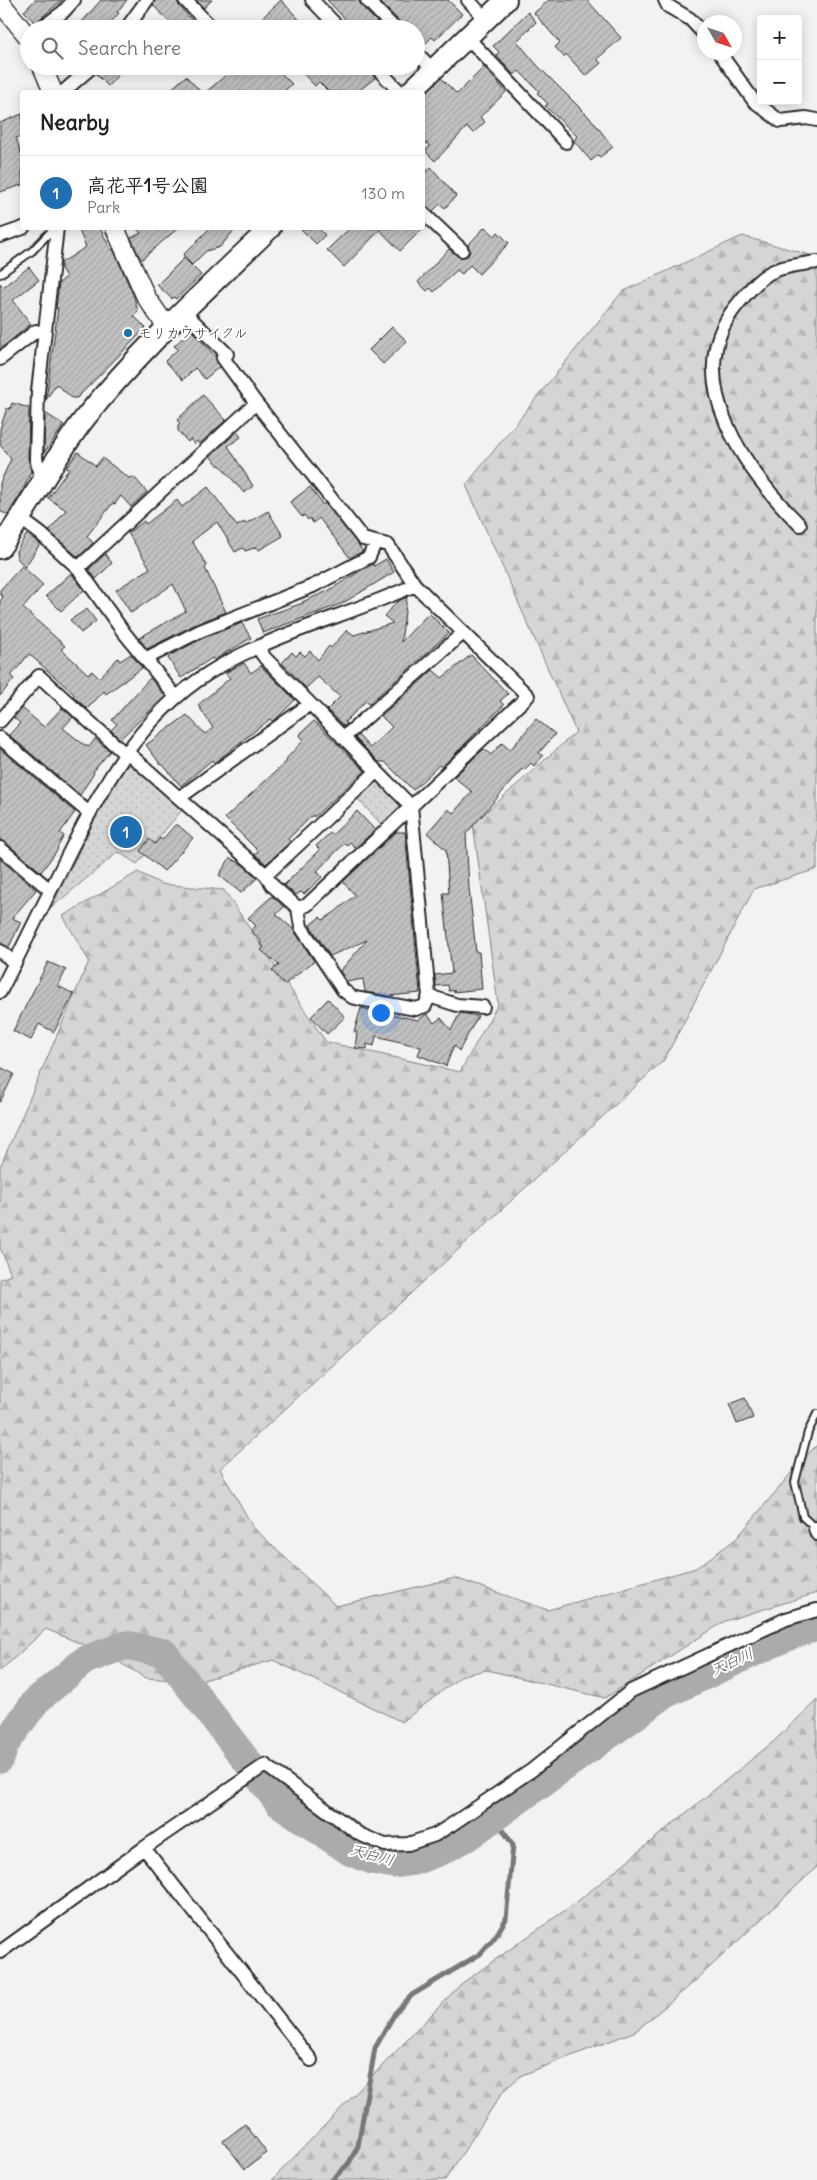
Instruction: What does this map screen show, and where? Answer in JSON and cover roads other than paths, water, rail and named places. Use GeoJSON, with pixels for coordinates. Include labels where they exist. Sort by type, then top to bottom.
{"type":"FeatureCollection","features":[{"type":"Feature","properties":{"kind":"main road"},"geometry":{"type":"LineString","coordinates":[[412,90],[506,0]]}},
{"type":"Feature","properties":{"kind":"main road"},"geometry":{"type":"LineString","coordinates":[[0,2],[20,26]]}},
{"type":"Feature","properties":{"kind":"main road"},"geometry":{"type":"LineString","coordinates":[[46,75],[52,90]]}},
{"type":"Feature","properties":{"kind":"main road"},"geometry":{"type":"LineString","coordinates":[[116,230],[146,298],[167,327]]}},
{"type":"Feature","properties":{"kind":"main road"},"geometry":{"type":"LineString","coordinates":[[0,548],[21,519],[42,483],[84,420],[118,378],[167,327],[268,230]]}},
{"type":"Feature","properties":{"kind":"street"},"geometry":{"type":"LineString","coordinates":[[52,20],[74,0]]}},
{"type":"Feature","properties":{"kind":"street"},"geometry":{"type":"LineString","coordinates":[[133,20],[147,0]]}},
{"type":"Feature","properties":{"kind":"street"},"geometry":{"type":"LineString","coordinates":[[185,0],[204,20]]}},
{"type":"Feature","properties":{"kind":"street"},"geometry":{"type":"LineString","coordinates":[[312,0],[331,20]]}},
{"type":"Feature","properties":{"kind":"street"},"geometry":{"type":"LineString","coordinates":[[367,0],[386,20]]}},
{"type":"Feature","properties":{"kind":"street"},"geometry":{"type":"LineString","coordinates":[[468,0],[486,19]]}},
{"type":"Feature","properties":{"kind":"street"},"geometry":{"type":"LineString","coordinates":[[665,0],[668,6],[690,19],[697,26]]}},
{"type":"Feature","properties":{"kind":"street"},"geometry":{"type":"LineString","coordinates":[[467,38],[566,142]]}},
{"type":"Feature","properties":{"kind":"street"},"geometry":{"type":"LineString","coordinates":[[725,60],[754,102],[780,121],[806,118],[817,120]]}},
{"type":"Feature","properties":{"kind":"street"},"geometry":{"type":"LineString","coordinates":[[425,62],[433,70]]}},
{"type":"Feature","properties":{"kind":"street"},"geometry":{"type":"LineString","coordinates":[[65,90],[83,75]]}},
{"type":"Feature","properties":{"kind":"street"},"geometry":{"type":"LineString","coordinates":[[384,75],[398,90]]}},
{"type":"Feature","properties":{"kind":"street"},"geometry":{"type":"LineString","coordinates":[[425,215],[462,250]]}},
{"type":"Feature","properties":{"kind":"street"},"geometry":{"type":"LineString","coordinates":[[0,236],[20,229]]}},
{"type":"Feature","properties":{"kind":"street"},"geometry":{"type":"LineString","coordinates":[[42,483],[36,458],[38,391],[55,230]]}},
{"type":"Feature","properties":{"kind":"street"},"geometry":{"type":"LineString","coordinates":[[800,525],[778,503],[746,462],[730,434],[718,400],[715,363],[720,333],[726,319],[758,279],[779,268],[817,262]]}},
{"type":"Feature","properties":{"kind":"street"},"geometry":{"type":"LineString","coordinates":[[184,312],[227,354],[223,358],[256,403],[363,539],[388,546],[414,585],[528,696],[307,904],[298,908]]}},
{"type":"Feature","properties":{"kind":"street"},"geometry":{"type":"LineString","coordinates":[[0,359],[36,331]]}},
{"type":"Feature","properties":{"kind":"street"},"geometry":{"type":"LineString","coordinates":[[78,568],[256,403]]}},
{"type":"Feature","properties":{"kind":"street"},"geometry":{"type":"LineString","coordinates":[[21,519],[41,534],[78,568],[122,630],[176,697]]}},
{"type":"Feature","properties":{"kind":"street"},"geometry":{"type":"LineString","coordinates":[[145,659],[200,630],[313,586],[369,557],[375,543]]}},
{"type":"Feature","properties":{"kind":"street"},"geometry":{"type":"LineString","coordinates":[[0,992],[89,813],[125,752],[160,711],[176,697],[222,665],[258,648],[414,585]]}},
{"type":"Feature","properties":{"kind":"street"},"geometry":{"type":"LineString","coordinates":[[343,738],[462,633]]}},
{"type":"Feature","properties":{"kind":"street"},"geometry":{"type":"LineString","coordinates":[[0,721],[38,676],[266,875],[273,886],[298,908],[301,927],[343,990],[352,997],[416,1009],[425,1006],[429,996],[411,806],[265,658],[258,648]]}},
{"type":"Feature","properties":{"kind":"street"},"geometry":{"type":"LineString","coordinates":[[179,798],[310,704]]}},
{"type":"Feature","properties":{"kind":"street"},"geometry":{"type":"LineString","coordinates":[[0,738],[89,813]]}},
{"type":"Feature","properties":{"kind":"street"},"geometry":{"type":"LineString","coordinates":[[266,875],[377,772]]}},
{"type":"Feature","properties":{"kind":"street"},"geometry":{"type":"LineString","coordinates":[[0,848],[50,890]]}},
{"type":"Feature","properties":{"kind":"street"},"geometry":{"type":"LineString","coordinates":[[0,951],[15,963]]}},
{"type":"Feature","properties":{"kind":"street"},"geometry":{"type":"LineString","coordinates":[[429,996],[457,1005],[483,1007]]}},
{"type":"Feature","properties":{"kind":"street"},"geometry":{"type":"LineString","coordinates":[[0,1952],[144,1848],[266,1765],[359,1834],[385,1845],[408,1844],[435,1835],[516,1781],[631,1691],[786,1619],[817,1610]]}},
{"type":"Feature","properties":{"kind":"street"},"geometry":{"type":"LineString","coordinates":[[144,1848],[311,2060]]}},
{"type":"Feature","properties":{"kind":"lane"},"geometry":{"type":"LineString","coordinates":[[0,274],[32,251],[53,230]]}},
{"type":"Feature","properties":{"kind":"lane"},"geometry":{"type":"LineString","coordinates":[[816,1531],[803,1517],[795,1482],[808,1432],[817,1414]]}},
{"type":"Feature","properties":{"kind":"waterway","name":"天白川"},"geometry":{"type":"LineString","coordinates":[[0,1759],[5,1744],[36,1701],[85,1660],[126,1645],[164,1653],[279,1803],[351,1852],[372,1860],[394,1864],[414,1861],[441,1851],[467,1837],[665,1694],[793,1634],[817,1627]]}},
{"type":"Feature","properties":{"kind":"waterway"},"geometry":{"type":"LineString","coordinates":[[332,2180],[349,2163],[358,2146],[375,2048],[395,2013],[412,1995],[480,1954],[495,1937],[506,1919],[513,1845],[495,1818]]}},
{"type":"Feature","properties":{"kind":"place","name":"モリカワサイクル"},"geometry":{"type":"Point","coordinates":[128,333]}},
{"type":"Feature","properties":{"kind":"place","name":"高花平1号公園"},"geometry":{"type":"Point","coordinates":[126,832]}}]}
